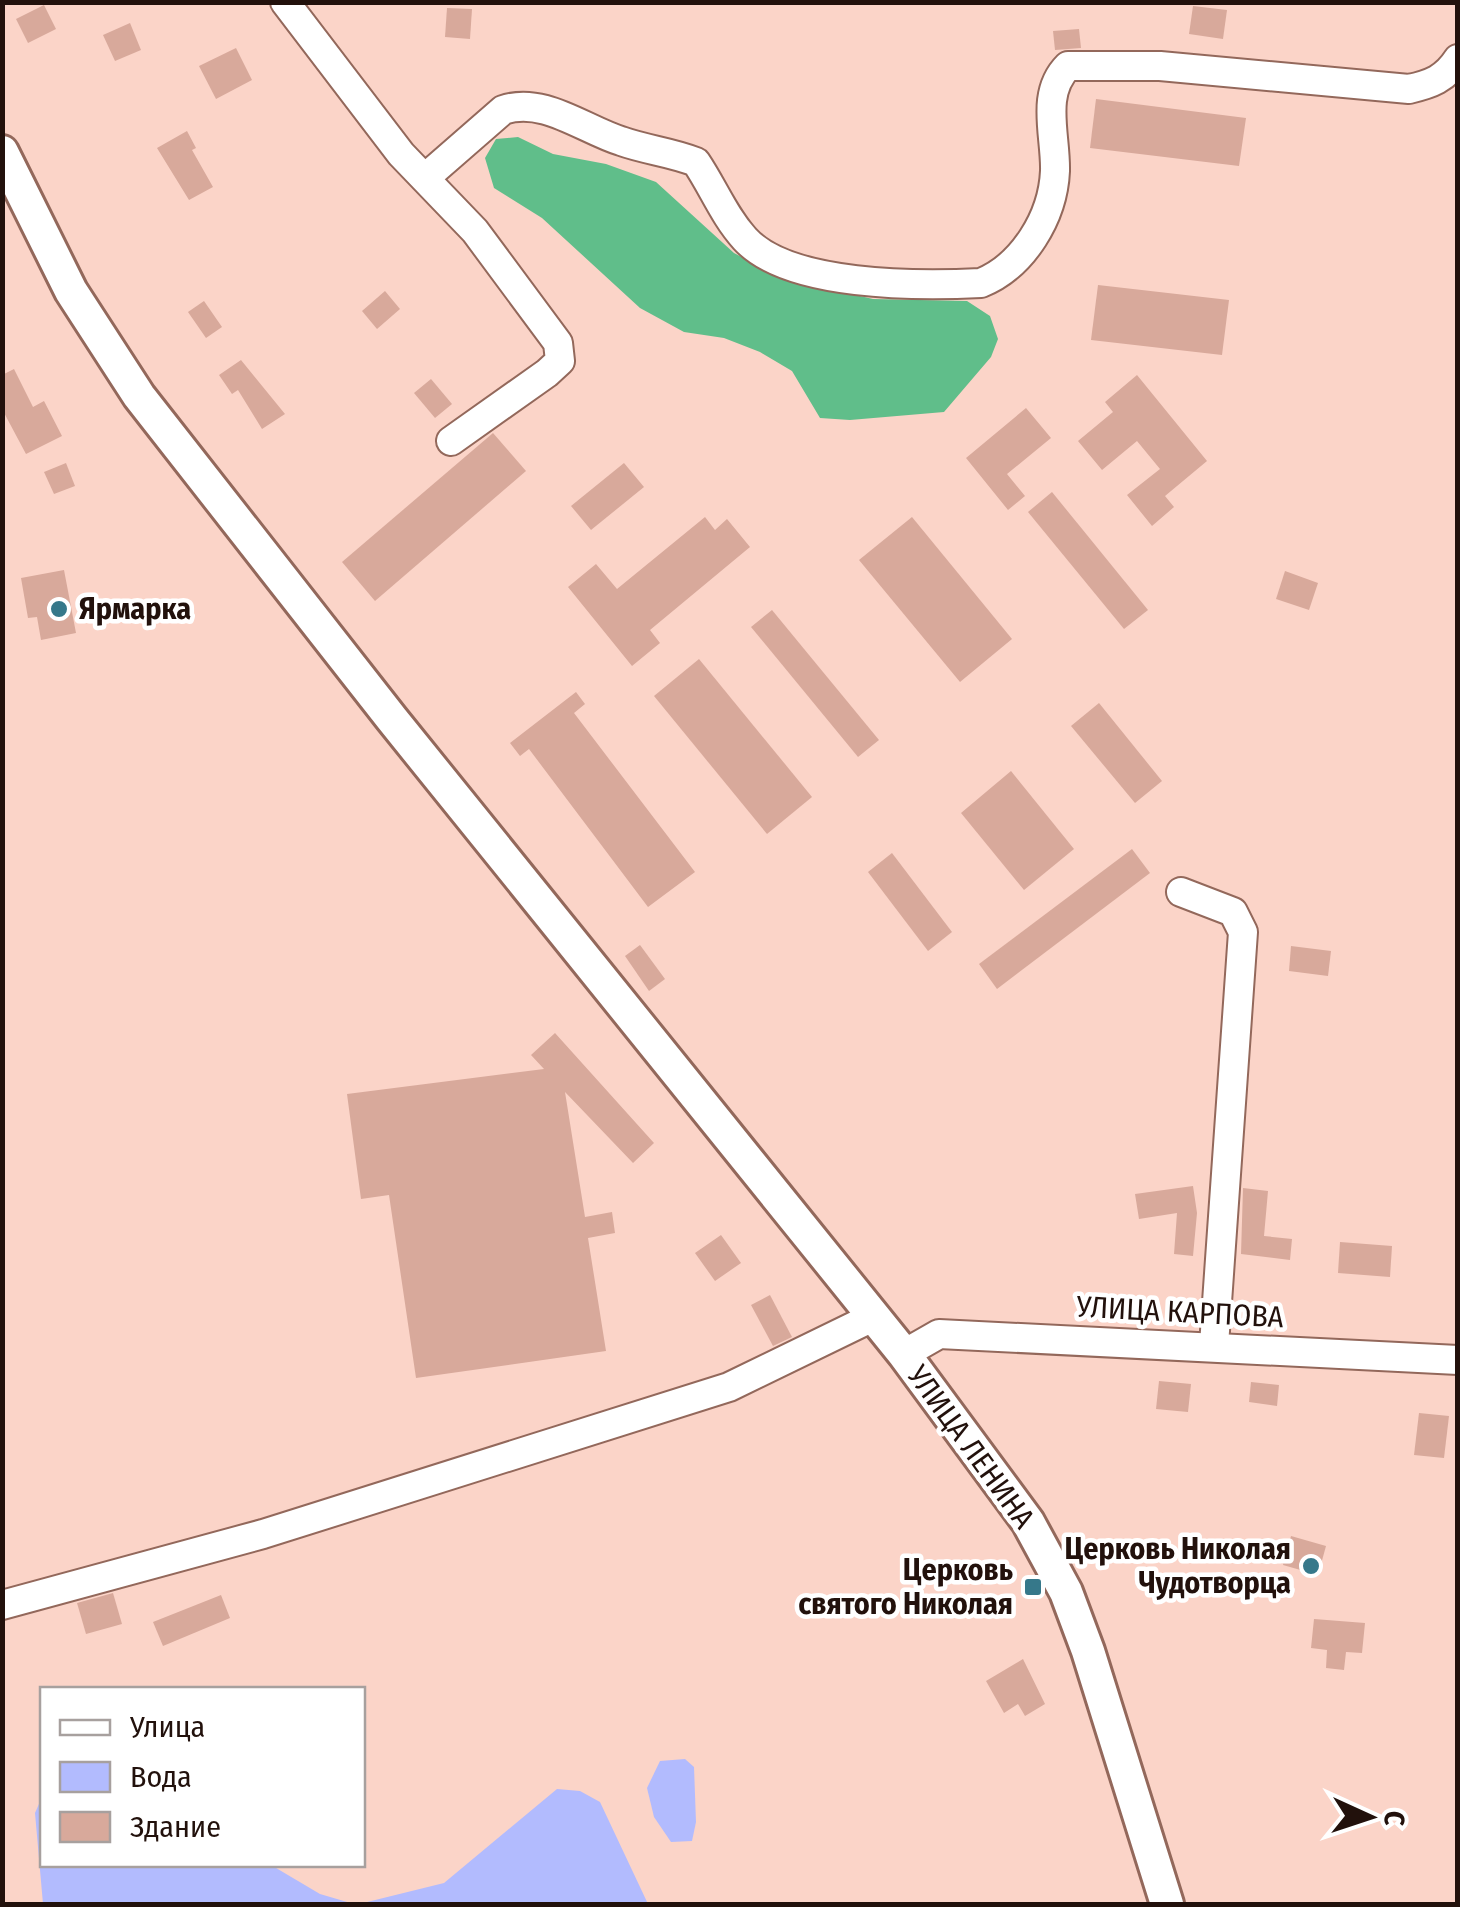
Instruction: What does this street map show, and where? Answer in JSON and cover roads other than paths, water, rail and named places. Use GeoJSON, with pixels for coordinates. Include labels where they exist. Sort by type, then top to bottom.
{"type":"FeatureCollection","features":[{"type":"Feature","properties":{"kind":"main road","name":"УЛИЦА ЛЕНИНА"},"geometry":{"type":"LineString","coordinates":[[2,152],[72,291],[138,396],[904,1354],[1028,1522],[1066,1592],[1167,1904]]}},
{"type":"Feature","properties":{"kind":"street"},"geometry":{"type":"LineString","coordinates":[[285,2],[424,178],[475,231],[558,343],[560,361],[547,373],[451,441]]}},
{"type":"Feature","properties":{"kind":"street"},"geometry":{"type":"LineString","coordinates":[[424,178],[503,110],[519,104],[540,108],[618,140],[696,162],[746,241],[779,266],[810,275],[981,283],[1000,275],[1021,256],[1040,224],[1055,172],[1052,93],[1057,76],[1068,66],[1160,66],[1445,89],[1458,59]]}},
{"type":"Feature","properties":{"kind":"street"},"geometry":{"type":"LineString","coordinates":[[1181,892],[1233,912],[1243,932],[1214,1345]]}},
{"type":"Feature","properties":{"kind":"street"},"geometry":{"type":"LineString","coordinates":[[2,1605],[263,1534],[729,1387],[873,1316]]}},
{"type":"Feature","properties":{"kind":"street","name":"УЛИЦА КАРПОВА"},"geometry":{"type":"LineString","coordinates":[[904,1354],[939,1334],[1458,1360]]}},
{"type":"Feature","properties":{"kind":"water"},"geometry":{"type":"Polygon","coordinates":[[[685,1759],[694,1767],[696,1822],[692,1841],[671,1842],[654,1817],[647,1788],[660,1761],[685,1759]]]}},
{"type":"Feature","properties":{"kind":"water"},"geometry":{"type":"Polygon","coordinates":[[[557,1789],[580,1791],[600,1802],[648,1904],[359,1904],[444,1883],[557,1789]]]}},
{"type":"Feature","properties":{"kind":"water"},"geometry":{"type":"Polygon","coordinates":[[[40,1802],[40,1867],[274,1867],[320,1894],[354,1904],[43,1904],[35,1813],[40,1802]]]}},
{"type":"Feature","properties":{"kind":"place","name":"Ярмарка"},"geometry":{"type":"Point","coordinates":[59,609]}},
{"type":"Feature","properties":{"kind":"place","name":"Церковь Николая Чудотворца"},"geometry":{"type":"Point","coordinates":[1311,1566]}},
{"type":"Feature","properties":{"kind":"place","name":"Церковь святого Николая"},"geometry":{"type":"Point","coordinates":[1033,1587]}}]}
